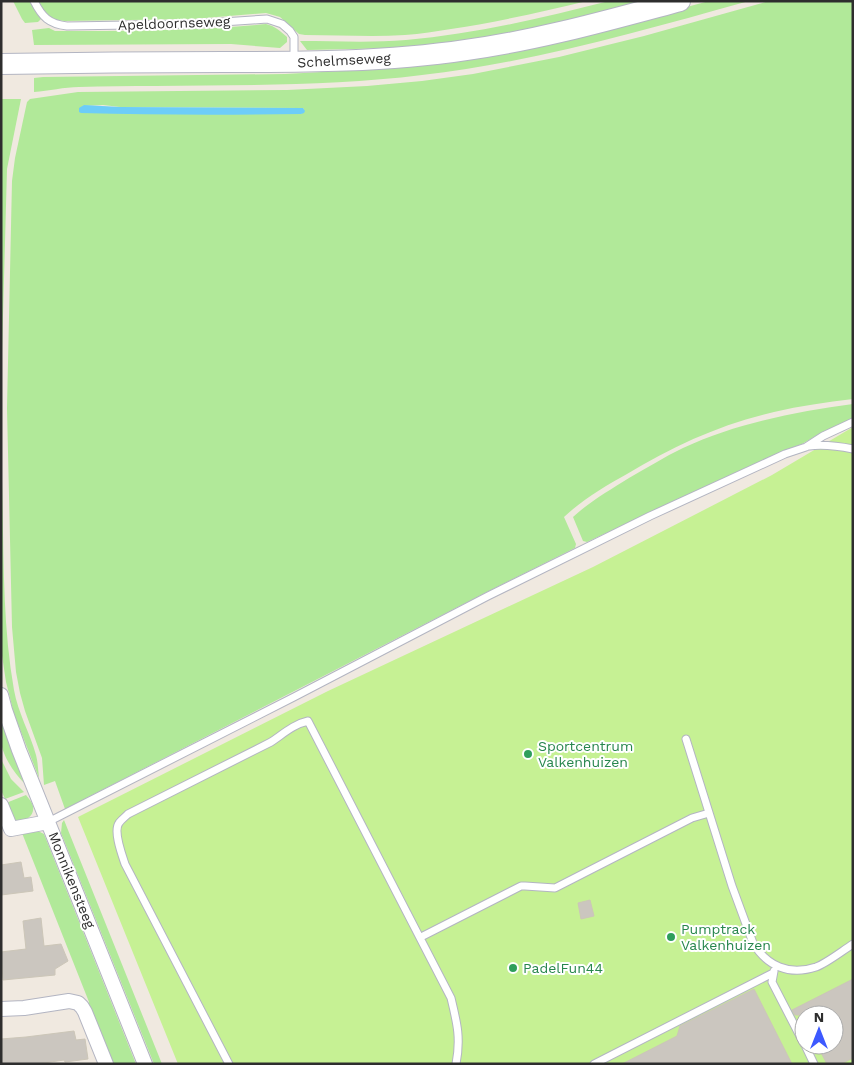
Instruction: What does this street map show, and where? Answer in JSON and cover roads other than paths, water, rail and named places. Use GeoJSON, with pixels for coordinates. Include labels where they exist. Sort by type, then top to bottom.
{"type":"FeatureCollection","features":[{"type":"Feature","properties":{"kind":"main road","name":"Schelmseweg"},"geometry":{"type":"LineString","coordinates":[[1,64],[294,62],[378,59],[466,50],[557,33],[680,1]]}},
{"type":"Feature","properties":{"kind":"street","name":"Monnikensteeg"},"geometry":{"type":"LineString","coordinates":[[1,695],[19,750],[146,1064]]}},
{"type":"Feature","properties":{"kind":"street"},"geometry":{"type":"LineString","coordinates":[[1,805],[6,830],[48,822]]}},
{"type":"Feature","properties":{"kind":"street"},"geometry":{"type":"LineString","coordinates":[[1,1009],[24,1008],[69,1001],[78,1003],[85,1012],[106,1064]]}},
{"type":"Feature","properties":{"kind":"lane","name":"Apeldoornseweg"},"geometry":{"type":"LineString","coordinates":[[34,1],[43,16],[49,21],[67,26],[193,24],[267,19],[282,24],[294,37],[294,62]]}},
{"type":"Feature","properties":{"kind":"lane"},"geometry":{"type":"LineString","coordinates":[[806,447],[823,436],[853,422]]}},
{"type":"Feature","properties":{"kind":"lane"},"geometry":{"type":"LineString","coordinates":[[48,822],[514,583],[650,516],[786,454],[806,447],[818,445],[853,448]]}},
{"type":"Feature","properties":{"kind":"lane"},"geometry":{"type":"LineString","coordinates":[[229,1064],[125,864],[120,851],[117,829],[119,822],[128,814],[271,742],[284,732],[308,721],[452,998],[459,1028],[456,1064]]}},
{"type":"Feature","properties":{"kind":"lane"},"geometry":{"type":"LineString","coordinates":[[686,739],[732,886],[753,943],[775,970]]}},
{"type":"Feature","properties":{"kind":"lane"},"geometry":{"type":"LineString","coordinates":[[421,937],[521,886],[555,888],[692,818],[709,813]]}},
{"type":"Feature","properties":{"kind":"lane"},"geometry":{"type":"LineString","coordinates":[[594,1064],[775,970],[798,970],[818,966],[853,944]]}},
{"type":"Feature","properties":{"kind":"lane"},"geometry":{"type":"LineString","coordinates":[[775,970],[772,982],[794,1025]]}},
{"type":"Feature","properties":{"kind":"water"},"geometry":{"type":"Polygon","coordinates":[[[84,105],[120,107],[303,108],[305,111],[301,114],[246,115],[79,112],[79,108],[84,105]]]}},
{"type":"Feature","properties":{"kind":"place","name":"Sportcentrum Valkenhuizen"},"geometry":{"type":"Point","coordinates":[528,754]}},
{"type":"Feature","properties":{"kind":"place","name":"Pumptrack Valkenhuizen"},"geometry":{"type":"Point","coordinates":[671,937]}},
{"type":"Feature","properties":{"kind":"place","name":"PadelFun44"},"geometry":{"type":"Point","coordinates":[513,968]}}]}
